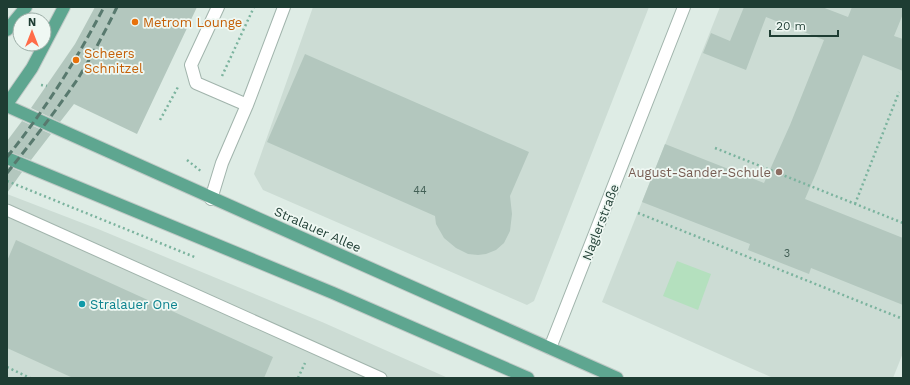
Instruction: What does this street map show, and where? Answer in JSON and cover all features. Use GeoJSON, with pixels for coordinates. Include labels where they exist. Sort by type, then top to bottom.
{"type":"FeatureCollection","features":[{"type":"Feature","properties":{"kind":"main road"},"geometry":{"type":"LineString","coordinates":[[7,30],[26,7]]}},
{"type":"Feature","properties":{"kind":"main road"},"geometry":{"type":"LineString","coordinates":[[7,105],[32,68],[64,7]]}},
{"type":"Feature","properties":{"kind":"main road","name":"Stralauer Allee"},"geometry":{"type":"LineString","coordinates":[[7,105],[211,199],[273,224],[618,378]]}},
{"type":"Feature","properties":{"kind":"main road"},"geometry":{"type":"LineString","coordinates":[[7,158],[333,293],[528,378]]}},
{"type":"Feature","properties":{"kind":"street"},"geometry":{"type":"LineString","coordinates":[[218,7],[191,65],[196,83],[247,105]]}},
{"type":"Feature","properties":{"kind":"street"},"geometry":{"type":"LineString","coordinates":[[211,199],[222,164],[247,105],[284,7]]}},
{"type":"Feature","properties":{"kind":"street","name":"Naglerstraße"},"geometry":{"type":"LineString","coordinates":[[550,348],[684,7]]}},
{"type":"Feature","properties":{"kind":"lane"},"geometry":{"type":"LineString","coordinates":[[7,210],[381,378]]}},
{"type":"Feature","properties":{"kind":"path"},"geometry":{"type":"LineString","coordinates":[[215,91],[254,7]]}},
{"type":"Feature","properties":{"kind":"path"},"geometry":{"type":"LineString","coordinates":[[160,120],[191,65]]}},
{"type":"Feature","properties":{"kind":"path"},"geometry":{"type":"LineString","coordinates":[[42,85],[47,86]]}},
{"type":"Feature","properties":{"kind":"path"},"geometry":{"type":"LineString","coordinates":[[855,204],[899,92]]}},
{"type":"Feature","properties":{"kind":"path"},"geometry":{"type":"LineString","coordinates":[[715,148],[903,223]]}},
{"type":"Feature","properties":{"kind":"path"},"geometry":{"type":"LineString","coordinates":[[7,181],[204,260]]}},
{"type":"Feature","properties":{"kind":"path"},"geometry":{"type":"LineString","coordinates":[[638,212],[903,319]]}},
{"type":"Feature","properties":{"kind":"path"},"geometry":{"type":"LineString","coordinates":[[7,368],[30,378]]}},
{"type":"Feature","properties":{"kind":"shaded area"},"geometry":{"type":"Polygon","coordinates":[[[313,7],[649,7],[534,301],[527,305],[263,190],[254,174],[313,7]]]}},
{"type":"Feature","properties":{"kind":"shaded area","name":"August-Sander-Schule"},"geometry":{"type":"Polygon","coordinates":[[[720,7],[903,7],[903,353],[893,378],[773,378],[602,302],[720,7]]]}},
{"type":"Feature","properties":{"kind":"shaded area"},"geometry":{"type":"Polygon","coordinates":[[[7,194],[98,229],[322,322],[448,378],[7,378],[7,194]]]}},
{"type":"Feature","properties":{"kind":"green space"},"geometry":{"type":"Polygon","coordinates":[[[677,261],[711,274],[698,310],[663,296],[677,261]]]}},
{"type":"Feature","properties":{"kind":"building"},"geometry":{"type":"Polygon","coordinates":[[[95,7],[197,7],[137,134],[74,104],[60,122],[31,108],[75,44],[95,7]]]}},
{"type":"Feature","properties":{"kind":"building"},"geometry":{"type":"Polygon","coordinates":[[[744,7],[822,7],[848,17],[852,7],[903,7],[903,14],[894,36],[903,39],[903,71],[863,55],[805,199],[903,238],[903,305],[811,268],[809,274],[748,250],[750,244],[642,202],[665,144],[764,183],[790,125],[824,40],[766,17],[746,70],[703,53],[711,33],[730,41],[744,7]]]}},
{"type":"Feature","properties":{"kind":"building"},"geometry":{"type":"Polygon","coordinates":[[[305,54],[529,152],[510,196],[512,214],[510,231],[504,243],[496,250],[486,254],[468,254],[456,248],[444,238],[436,224],[435,216],[267,142],[305,54]]]}},
{"type":"Feature","properties":{"kind":"building"},"geometry":{"type":"Polygon","coordinates":[[[22,121],[51,134],[31,160],[7,151],[7,141],[22,121]]]}},
{"type":"Feature","properties":{"kind":"building"},"geometry":{"type":"Polygon","coordinates":[[[7,166],[22,172],[7,193],[7,166]]]}},
{"type":"Feature","properties":{"kind":"building","name":"Stralauer One"},"geometry":{"type":"Polygon","coordinates":[[[16,240],[273,357],[264,378],[73,378],[7,348],[7,261],[16,240]]]}},
{"type":"Feature","properties":{"kind":"railway"},"geometry":{"type":"LineString","coordinates":[[7,157],[59,85],[104,7]]}},
{"type":"Feature","properties":{"kind":"railway"},"geometry":{"type":"LineString","coordinates":[[7,173],[77,80],[117,7]]}},
{"type":"Feature","properties":{"kind":"place","name":"Metrom Lounge"},"geometry":{"type":"Point","coordinates":[135,22]}},
{"type":"Feature","properties":{"kind":"place","name":"Scheers Schnitzel"},"geometry":{"type":"Point","coordinates":[76,60]}},
{"type":"Feature","properties":{"kind":"place","name":"August-Sander-Schule"},"geometry":{"type":"Point","coordinates":[779,172]}},
{"type":"Feature","properties":{"kind":"place","name":"Stralauer One"},"geometry":{"type":"Point","coordinates":[82,304]}}]}
